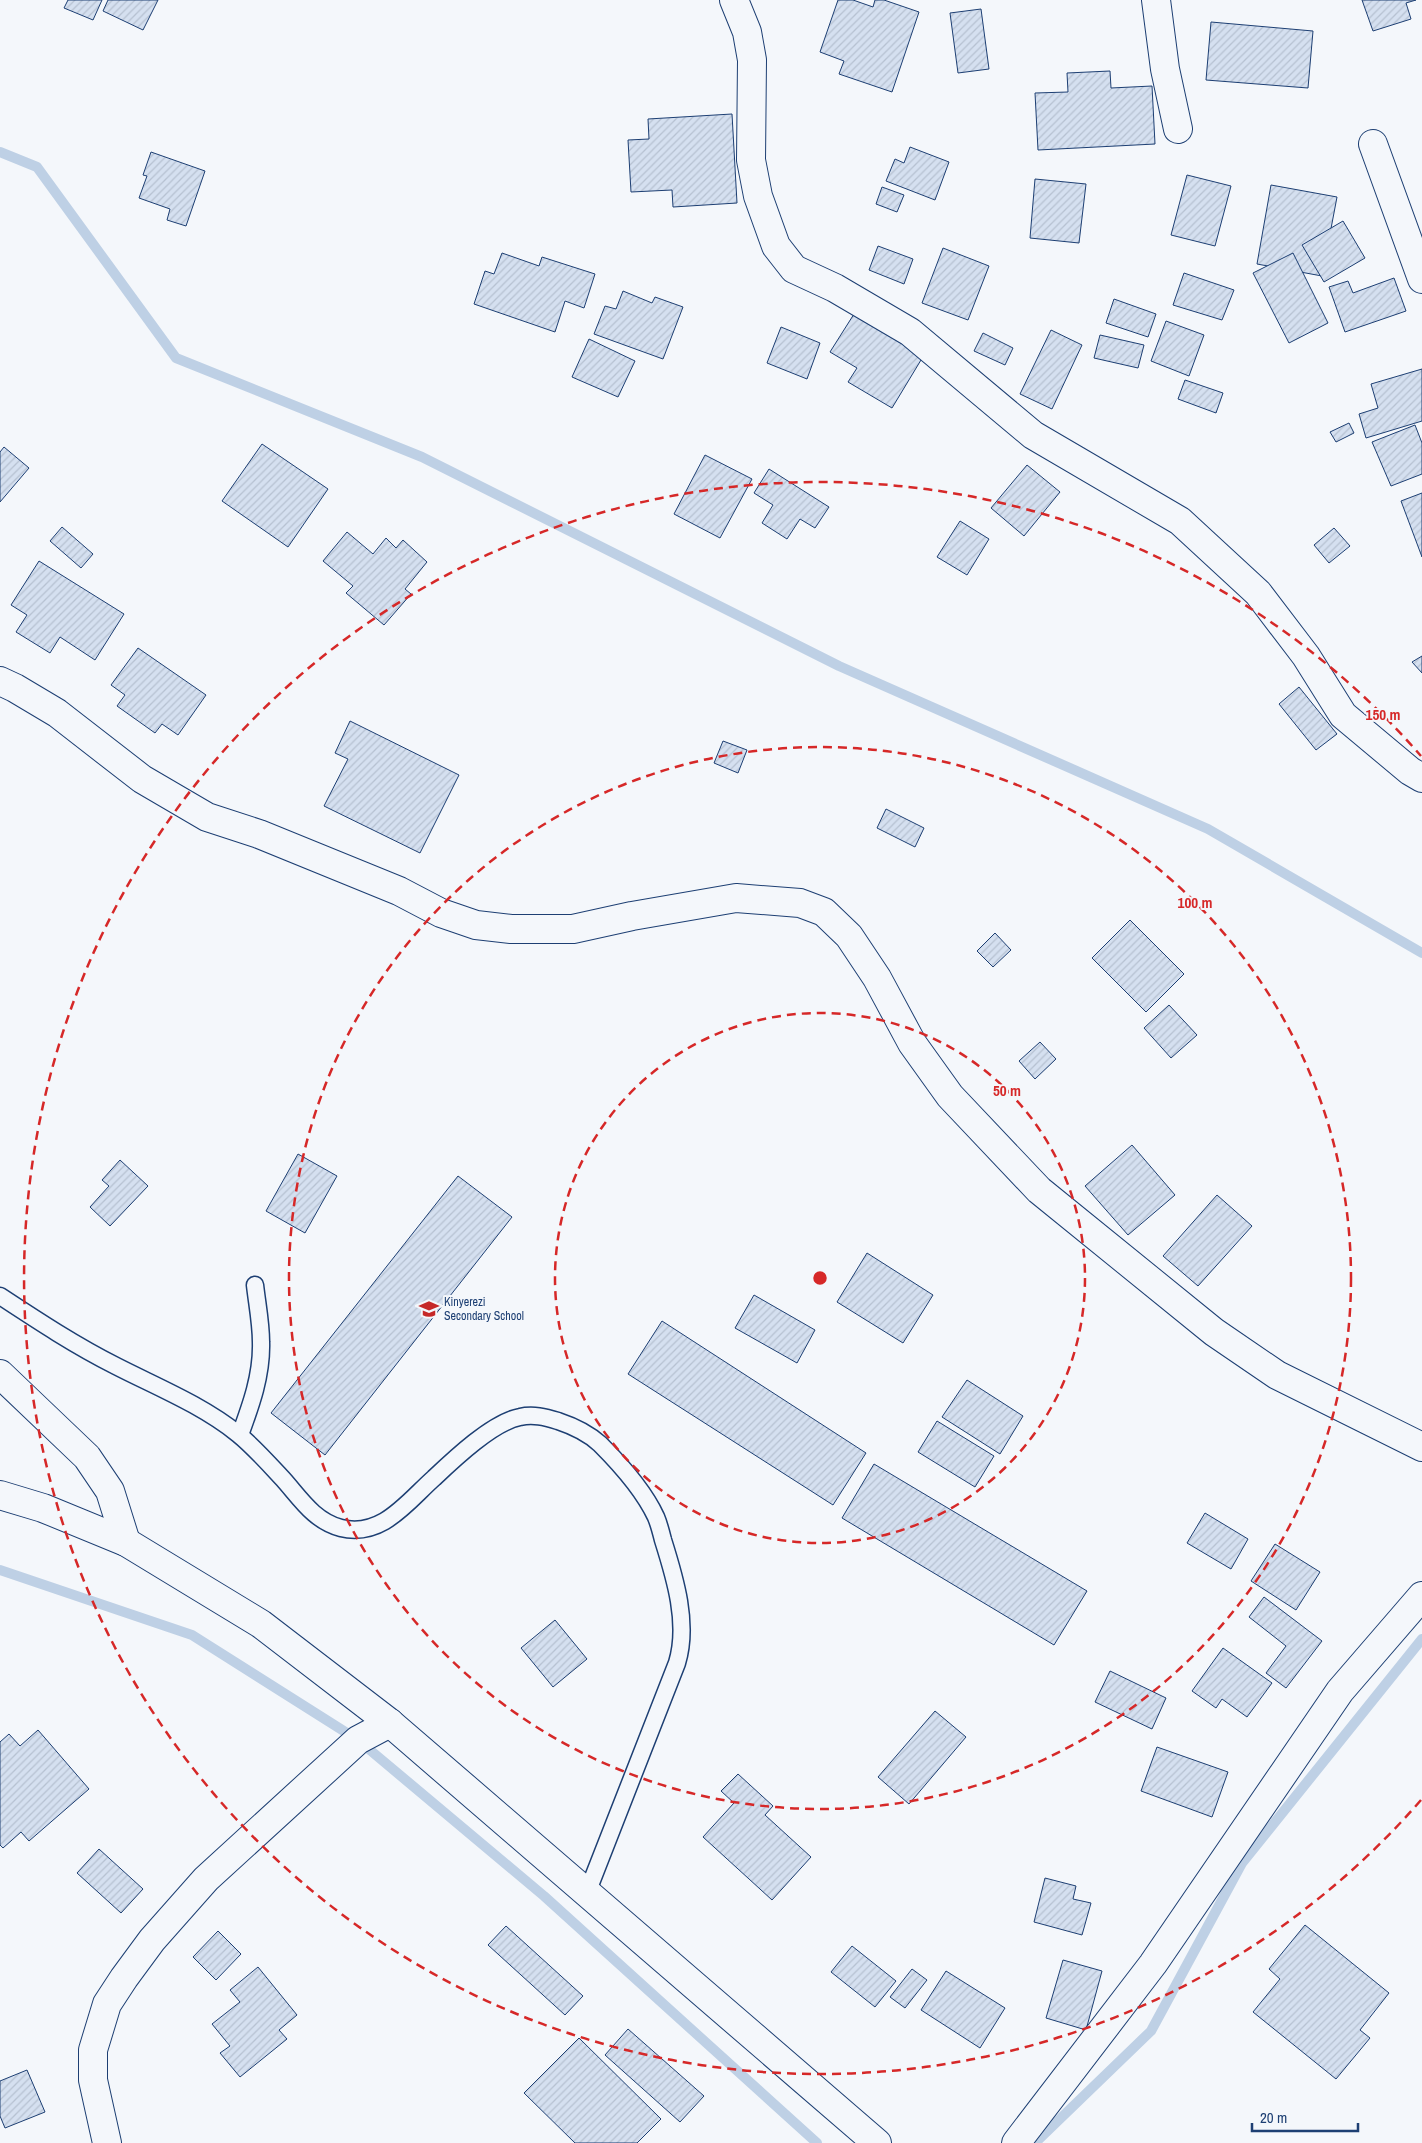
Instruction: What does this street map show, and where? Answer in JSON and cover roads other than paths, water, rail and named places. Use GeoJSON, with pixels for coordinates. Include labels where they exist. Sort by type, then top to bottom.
{"type":"FeatureCollection","features":[{"type":"Feature","properties":{"kind":"street"},"geometry":{"type":"LineString","coordinates":[[734,0],[747,32],[752,60],[751,160],[758,196],[776,246],[794,269],[835,288],[910,332],[1033,435],[1180,521],[1258,593],[1306,656],[1344,715],[1410,771],[1422,778]]}},
{"type":"Feature","properties":{"kind":"street"},"geometry":{"type":"LineString","coordinates":[[1156,0],[1165,69],[1178,129]]}},
{"type":"Feature","properties":{"kind":"street"},"geometry":{"type":"LineString","coordinates":[[1373,144],[1422,279]]}},
{"type":"Feature","properties":{"kind":"street"},"geometry":{"type":"LineString","coordinates":[[0,682],[15,688],[57,713],[142,779],[207,817],[259,834],[400,891],[441,913],[476,925],[511,929],[573,929],[632,916],[736,898],[800,903],[824,912],[849,936],[877,978],[912,1043],[950,1096],[1038,1190],[1214,1332],[1277,1375],[1422,1447]]}},
{"type":"Feature","properties":{"kind":"street"},"geometry":{"type":"LineString","coordinates":[[0,1374],[87,1457],[110,1491],[126,1542]]}},
{"type":"Feature","properties":{"kind":"street"},"geometry":{"type":"LineString","coordinates":[[0,1495],[43,1508],[126,1542],[261,1624],[390,1723],[876,2142]]}},
{"type":"Feature","properties":{"kind":"street"},"geometry":{"type":"LineString","coordinates":[[1016,2143],[1153,1964],[1340,1690],[1422,1596]]}},
{"type":"Feature","properties":{"kind":"street"},"geometry":{"type":"LineString","coordinates":[[107,2143],[92,2080],[93,2050],[106,2004],[152,1940],[206,1879],[358,1740],[390,1723]]}},
{"type":"Feature","properties":{"kind":"lane"},"geometry":{"type":"LineString","coordinates":[[240,1435],[253,1396],[260,1365],[261,1342],[255,1284]]}},
{"type":"Feature","properties":{"kind":"lane"},"geometry":{"type":"LineString","coordinates":[[0,1296],[51,1330],[116,1366],[167,1390],[240,1435],[282,1478],[304,1505],[330,1524],[344,1529],[368,1529],[393,1516],[434,1478],[496,1427],[522,1416],[545,1417],[580,1430],[606,1450],[638,1489],[656,1516],[668,1556],[683,1633],[682,1649],[587,1893]]}},
{"type":"Feature","properties":{"kind":"waterway"},"geometry":{"type":"LineString","coordinates":[[0,152],[37,167],[176,358],[422,457],[839,666],[1208,829],[1422,953]]}},
{"type":"Feature","properties":{"kind":"waterway"},"geometry":{"type":"LineString","coordinates":[[0,1570],[192,1635],[358,1740],[544,1896],[817,2143]]}},
{"type":"Feature","properties":{"kind":"waterway"},"geometry":{"type":"LineString","coordinates":[[1037,2141],[1151,2031],[1242,1863],[1422,1639]]}},
{"type":"Feature","properties":{"kind":"place","name":"Kinyerezi Secondary School"},"geometry":{"type":"Point","coordinates":[429,1309]}}]}
